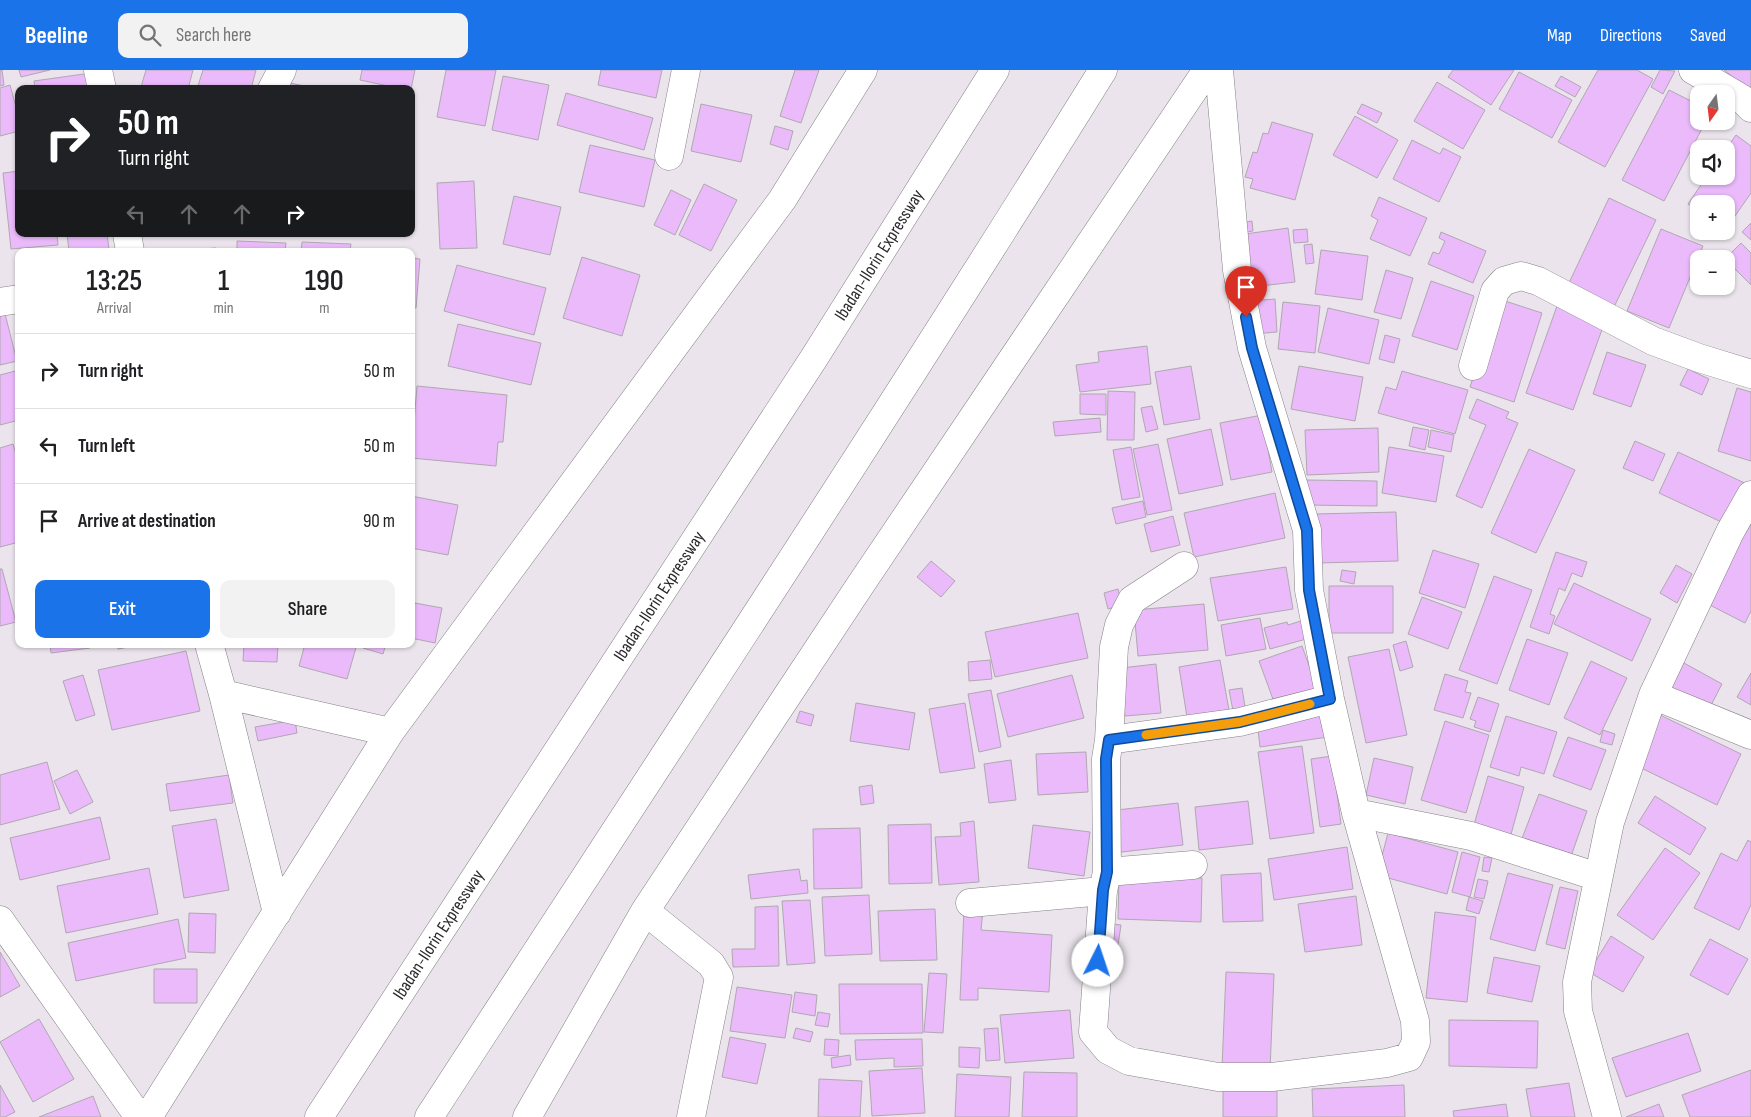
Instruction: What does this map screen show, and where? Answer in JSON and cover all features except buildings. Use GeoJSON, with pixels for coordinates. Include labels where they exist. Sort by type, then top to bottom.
{"type":"FeatureCollection","features":[{"type":"Feature","properties":{"kind":"main road"},"geometry":{"type":"LineString","coordinates":[[98,70],[101,85]]}},
{"type":"Feature","properties":{"kind":"main road"},"geometry":{"type":"LineString","coordinates":[[274,85],[282,70]]}},
{"type":"Feature","properties":{"kind":"main road"},"geometry":{"type":"LineString","coordinates":[[669,156],[686,70]]}},
{"type":"Feature","properties":{"kind":"main road"},"geometry":{"type":"LineString","coordinates":[[148,1117],[390,732],[782,200],[863,70]]}},
{"type":"Feature","properties":{"kind":"main road","name":"Ibadan-Ilorin Expressway"},"geometry":{"type":"LineString","coordinates":[[319,1117],[809,366],[995,70]]}},
{"type":"Feature","properties":{"kind":"main road"},"geometry":{"type":"LineString","coordinates":[[429,1117],[861,453],[1103,70]]}},
{"type":"Feature","properties":{"kind":"main road"},"geometry":{"type":"LineString","coordinates":[[527,1117],[645,912],[864,579],[1207,70]]}},
{"type":"Feature","properties":{"kind":"main road"},"geometry":{"type":"LineString","coordinates":[[1184,566],[1132,600],[1119,625],[1114,646],[1109,740],[1106,759],[1105,881],[1093,1032],[1108,1050],[1129,1061],[1218,1077],[1272,1077],[1387,1063],[1409,1057],[1416,1042],[1415,1021],[1356,813],[1330,699],[1309,590],[1307,530],[1252,348],[1236,270],[1219,70]]}},
{"type":"Feature","properties":{"kind":"main road"},"geometry":{"type":"LineString","coordinates":[[1692,70],[1741,98],[1751,108]]}},
{"type":"Feature","properties":{"kind":"main road"},"geometry":{"type":"LineString","coordinates":[[1473,366],[1495,291],[1504,281],[1520,276],[1538,281],[1653,341],[1751,374]]}},
{"type":"Feature","properties":{"kind":"main road"},"geometry":{"type":"LineString","coordinates":[[0,302],[15,300]]}},
{"type":"Feature","properties":{"kind":"main road"},"geometry":{"type":"LineString","coordinates":[[1607,1117],[1578,1011],[1578,982],[1610,822],[1653,694],[1730,532],[1751,495]]}},
{"type":"Feature","properties":{"kind":"main road"},"geometry":{"type":"LineString","coordinates":[[210,648],[277,913]]}},
{"type":"Feature","properties":{"kind":"main road"},"geometry":{"type":"LineString","coordinates":[[223,694],[390,732]]}},
{"type":"Feature","properties":{"kind":"main road"},"geometry":{"type":"LineString","coordinates":[[1653,694],[1751,735]]}},
{"type":"Feature","properties":{"kind":"main road"},"geometry":{"type":"LineString","coordinates":[[1109,740],[1240,722],[1330,699]]}},
{"type":"Feature","properties":{"kind":"main road"},"geometry":{"type":"LineString","coordinates":[[1356,813],[1472,836],[1598,877]]}},
{"type":"Feature","properties":{"kind":"main road"},"geometry":{"type":"LineString","coordinates":[[970,903],[1105,881],[1193,864]]}},
{"type":"Feature","properties":{"kind":"main road"},"geometry":{"type":"LineString","coordinates":[[645,912],[711,964],[719,977],[691,1117]]}},
{"type":"Feature","properties":{"kind":"main road"},"geometry":{"type":"LineString","coordinates":[[0,920],[140,1117]]}},
{"type":"Feature","properties":{"kind":"slow traffic"},"geometry":{"type":"LineString","coordinates":[[1146,735],[1240,722],[1310,704]]}},
{"type":"Feature","properties":{"kind":"route"},"geometry":{"type":"LineString","coordinates":[[1098,961],[1103,890],[1107,872],[1106,759],[1109,740],[1240,722],[1330,699],[1309,590],[1307,530],[1252,348],[1246,317]]}}]}
